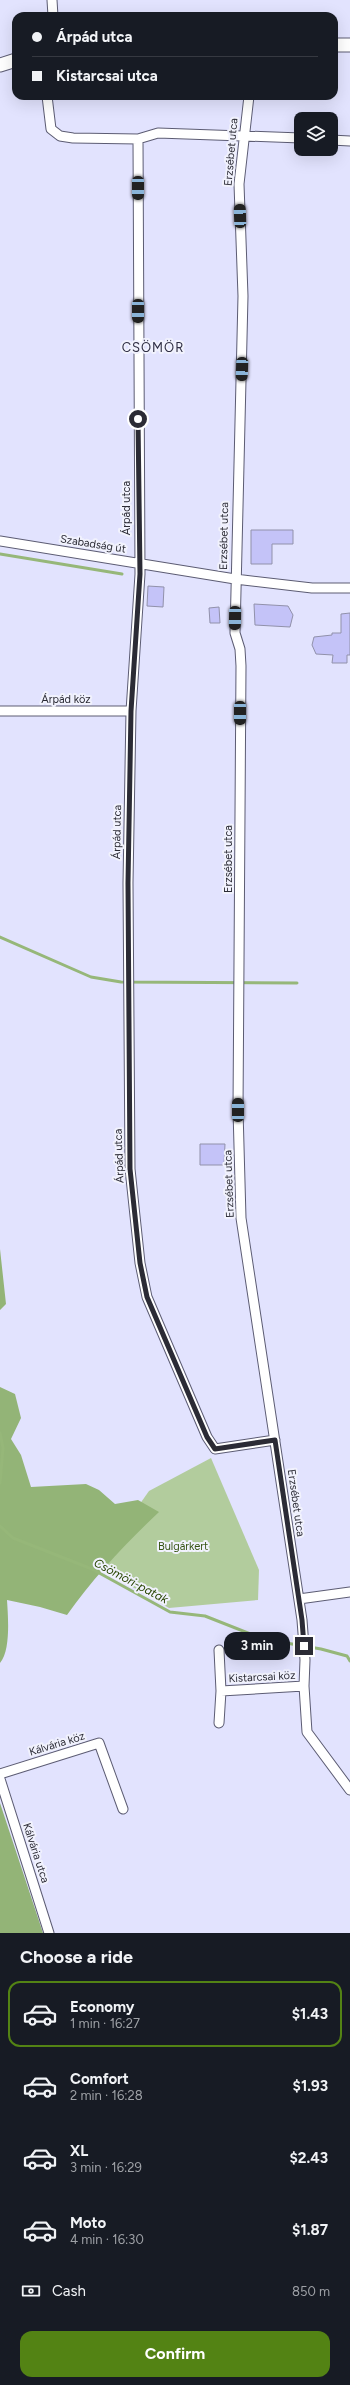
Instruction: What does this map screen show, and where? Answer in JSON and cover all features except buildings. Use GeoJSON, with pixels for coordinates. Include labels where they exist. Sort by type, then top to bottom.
{"type":"FeatureCollection","features":[{"type":"Feature","properties":{"kind":"street"},"geometry":{"type":"LineString","coordinates":[[52,0],[53,12]]}},
{"type":"Feature","properties":{"kind":"street"},"geometry":{"type":"LineString","coordinates":[[338,45],[350,45]]}},
{"type":"Feature","properties":{"kind":"street"},"geometry":{"type":"LineString","coordinates":[[0,65],[12,61]]}},
{"type":"Feature","properties":{"kind":"street"},"geometry":{"type":"LineString","coordinates":[[47,100],[49,123],[55,133],[65,137],[138,139],[158,133],[294,138]]}},
{"type":"Feature","properties":{"kind":"street","name":"Erzsébet utca"},"geometry":{"type":"LineString","coordinates":[[249,100],[239,184],[243,296],[235,579],[235,633],[240,648],[241,666],[238,1110],[241,1218],[302,1620],[305,1660],[304,1686],[307,1732],[350,1790]]}},
{"type":"Feature","properties":{"kind":"street","name":"Árpád utca"},"geometry":{"type":"LineString","coordinates":[[138,139],[139,563],[131,711],[128,883],[130,1169],[140,1263],[147,1297],[207,1437],[215,1449],[275,1440]]}},
{"type":"Feature","properties":{"kind":"street"},"geometry":{"type":"LineString","coordinates":[[338,140],[350,141]]}},
{"type":"Feature","properties":{"kind":"street","name":"Szabadság út"},"geometry":{"type":"LineString","coordinates":[[0,541],[235,579],[312,588],[350,588]]}},
{"type":"Feature","properties":{"kind":"street","name":"Árpád köz"},"geometry":{"type":"LineString","coordinates":[[0,711],[131,711]]}},
{"type":"Feature","properties":{"kind":"street"},"geometry":{"type":"LineString","coordinates":[[298,1599],[350,1592]]}},
{"type":"Feature","properties":{"kind":"street","name":"Kistarcsai köz"},"geometry":{"type":"LineString","coordinates":[[219,1650],[221,1691],[219,1723]]}},
{"type":"Feature","properties":{"kind":"street","name":"Kistarcsai köz"},"geometry":{"type":"LineString","coordinates":[[221,1691],[304,1686]]}},
{"type":"Feature","properties":{"kind":"street","name":"Kálvária köz"},"geometry":{"type":"LineString","coordinates":[[0,1774],[99,1743],[122,1809]]}},
{"type":"Feature","properties":{"kind":"street","name":"Kálvária utca"},"geometry":{"type":"LineString","coordinates":[[0,1779],[49,1933]]}},
{"type":"Feature","properties":{"kind":"green space"},"geometry":{"type":"Polygon","coordinates":[[[0,1249],[6,1304],[0,1310],[0,1249]]]}},
{"type":"Feature","properties":{"kind":"green space"},"geometry":{"type":"Polygon","coordinates":[[[0,1387],[15,1394],[21,1418],[11,1439],[21,1455],[31,1487],[86,1484],[99,1490],[115,1504],[138,1500],[159,1512],[110,1561],[67,1615],[40,1607],[7,1600],[7,1642],[4,1657],[0,1663],[0,1387]]]}},
{"type":"Feature","properties":{"kind":"green space","name":"Bulgárkert"},"geometry":{"type":"Polygon","coordinates":[[[211,1458],[259,1570],[258,1600],[169,1608],[96,1566],[149,1491],[211,1458]]]}},
{"type":"Feature","properties":{"kind":"green space"},"geometry":{"type":"Polygon","coordinates":[[[0,1803],[43,1933],[0,1933],[0,1803]]]}},
{"type":"Feature","properties":{"kind":"waterway"},"geometry":{"type":"LineString","coordinates":[[0,554],[122,574]]}},
{"type":"Feature","properties":{"kind":"waterway"},"geometry":{"type":"LineString","coordinates":[[0,937],[91,977],[121,982],[297,983]]}},
{"type":"Feature","properties":{"kind":"waterway","name":"Csömöri-patak"},"geometry":{"type":"LineString","coordinates":[[0,1433],[3,1448],[0,1483]]}},
{"type":"Feature","properties":{"kind":"waterway","name":"Csömöri-patak"},"geometry":{"type":"LineString","coordinates":[[0,1526],[13,1538],[92,1569],[170,1612],[205,1616],[263,1639],[321,1649],[347,1656],[350,1661]]}},
{"type":"Feature","properties":{"kind":"district","name":"CSÖMÖR"},"geometry":{"type":"Point","coordinates":[153,347]}},
{"type":"Feature","properties":{"kind":"route"},"geometry":{"type":"LineString","coordinates":[[138,419],[138,555],[140,574],[131,711],[128,883],[128,1050],[130,1169],[140,1263],[147,1297],[166,1345],[207,1437],[215,1449],[275,1440],[296,1589],[302,1620],[304,1646]]}}]}
